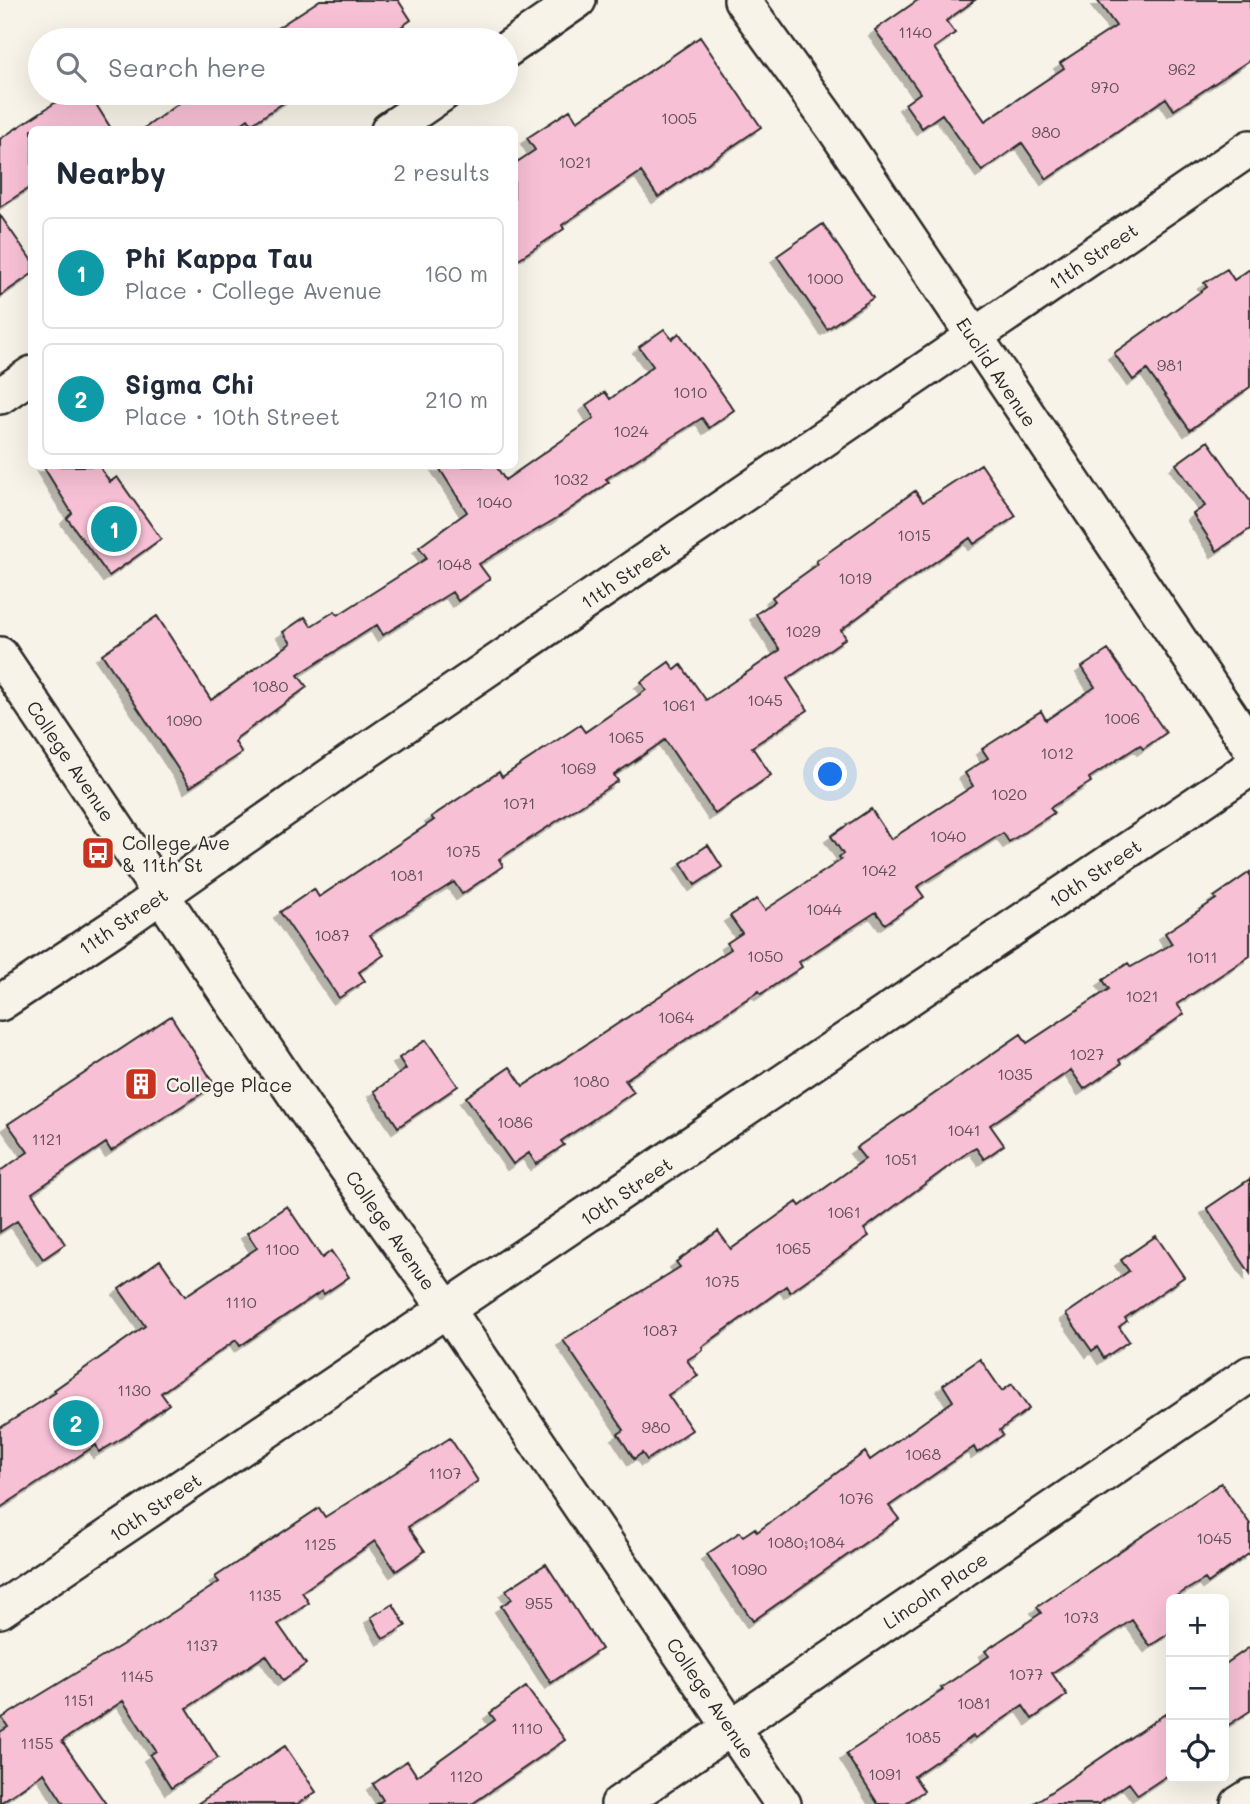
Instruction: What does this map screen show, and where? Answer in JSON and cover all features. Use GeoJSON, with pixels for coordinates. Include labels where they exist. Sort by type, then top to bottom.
{"type":"FeatureCollection","features":[{"type":"Feature","properties":{"kind":"street"},"geometry":{"type":"LineString","coordinates":[[518,42],[578,0]]}},
{"type":"Feature","properties":{"kind":"street","name":"Euclid Avenue"},"geometry":{"type":"LineString","coordinates":[[742,0],[835,130],[1250,746]]}},
{"type":"Feature","properties":{"kind":"street"},"geometry":{"type":"LineString","coordinates":[[395,126],[425,105]]}},
{"type":"Feature","properties":{"kind":"street","name":"11th Street"},"geometry":{"type":"LineString","coordinates":[[0,1003],[1250,148]]}},
{"type":"Feature","properties":{"kind":"street"},"geometry":{"type":"LineString","coordinates":[[0,396],[28,377]]}},
{"type":"Feature","properties":{"kind":"street","name":"College Avenue"},"geometry":{"type":"LineString","coordinates":[[0,655],[303,1106],[448,1311],[783,1804]]}},
{"type":"Feature","properties":{"kind":"street","name":"10th Street"},"geometry":{"type":"LineString","coordinates":[[0,1611],[1250,768]]}},
{"type":"Feature","properties":{"kind":"street","name":"Lincoln Place"},"geometry":{"type":"LineString","coordinates":[[619,1804],[1250,1374]]}},
{"type":"Feature","properties":{"kind":"street"},"geometry":{"type":"LineString","coordinates":[[1239,1804],[1250,1797]]}},
{"type":"Feature","properties":{"kind":"building"},"geometry":{"type":"Polygon","coordinates":[[[320,0],[398,0],[411,20],[399,28],[277,28],[320,0]]]}},
{"type":"Feature","properties":{"kind":"building"},"geometry":{"type":"Polygon","coordinates":[[[918,0],[975,0],[946,21],[955,33],[934,48],[985,121],[1064,68],[1060,63],[1116,26],[1097,0],[1250,0],[1250,60],[1174,110],[1166,98],[1047,179],[1022,143],[982,171],[942,114],[922,128],[905,104],[920,93],[875,30],[918,0]]]}},
{"type":"Feature","properties":{"kind":"building"},"geometry":{"type":"Polygon","coordinates":[[[700,37],[761,127],[658,197],[641,172],[562,225],[564,229],[518,259],[518,161],[535,150],[527,138],[570,110],[577,121],[700,37]]]}},
{"type":"Feature","properties":{"kind":"building"},"geometry":{"type":"Polygon","coordinates":[[[52,105],[96,105],[110,126],[28,126],[28,189],[0,207],[0,139],[52,105]]]}},
{"type":"Feature","properties":{"kind":"building"},"geometry":{"type":"Polygon","coordinates":[[[176,105],[280,105],[252,124],[248,119],[238,126],[148,126],[176,105]]]}},
{"type":"Feature","properties":{"kind":"building"},"geometry":{"type":"Polygon","coordinates":[[[0,215],[28,255],[28,277],[0,296],[0,215]]]}},
{"type":"Feature","properties":{"kind":"building"},"geometry":{"type":"Polygon","coordinates":[[[823,224],[873,298],[827,329],[777,256],[823,224]]]}},
{"type":"Feature","properties":{"kind":"building"},"geometry":{"type":"Polygon","coordinates":[[[1227,269],[1234,280],[1250,269],[1250,387],[1190,430],[1147,370],[1133,380],[1114,353],[1207,287],[1204,283],[1227,269]]]}},
{"type":"Feature","properties":{"kind":"building"},"geometry":{"type":"Polygon","coordinates":[[[664,329],[672,339],[679,333],[734,410],[709,428],[702,418],[606,479],[609,482],[557,518],[479,564],[490,579],[458,601],[452,592],[383,635],[377,625],[298,675],[307,687],[237,738],[235,742],[242,753],[190,787],[102,654],[157,616],[211,700],[291,643],[283,632],[305,617],[311,626],[335,611],[338,615],[427,558],[419,547],[467,512],[440,469],[498,469],[505,480],[594,418],[586,405],[605,392],[610,399],[653,366],[639,347],[664,329]]]}},
{"type":"Feature","properties":{"kind":"building"},"geometry":{"type":"Polygon","coordinates":[[[1208,441],[1250,501],[1250,529],[1217,551],[1193,514],[1205,506],[1176,464],[1208,441]]]}},
{"type":"Feature","properties":{"kind":"building"},"geometry":{"type":"Polygon","coordinates":[[[981,464],[1016,516],[974,544],[970,538],[893,591],[841,630],[846,638],[787,679],[808,710],[752,747],[771,775],[715,814],[665,740],[614,775],[618,781],[499,859],[503,866],[462,894],[454,882],[370,935],[384,955],[359,972],[365,981],[339,998],[280,912],[314,889],[319,897],[434,820],[431,817],[499,772],[502,777],[580,725],[585,732],[646,690],[641,682],[669,662],[675,670],[681,665],[706,700],[780,650],[756,614],[775,601],[772,597],[818,564],[816,561],[915,491],[923,502],[981,464]]]}},
{"type":"Feature","properties":{"kind":"building"},"geometry":{"type":"Polygon","coordinates":[[[45,469],[101,469],[110,482],[117,477],[161,539],[109,576],[67,518],[72,513],[45,469]]]}},
{"type":"Feature","properties":{"kind":"building"},"geometry":{"type":"Polygon","coordinates":[[[1108,650],[1166,733],[1143,749],[1140,745],[1089,778],[1091,782],[1050,808],[1054,813],[1009,842],[1003,833],[917,887],[924,897],[885,924],[876,912],[799,962],[802,967],[761,994],[759,991],[625,1080],[634,1092],[561,1141],[564,1145],[536,1164],[529,1153],[513,1164],[466,1097],[510,1067],[523,1086],[731,949],[727,943],[742,933],[730,916],[757,899],[765,910],[841,860],[839,857],[843,854],[831,836],[871,809],[891,839],[973,786],[965,773],[988,758],[982,749],[1041,711],[1046,720],[1095,687],[1082,667],[1108,650]]]}},
{"type":"Feature","properties":{"kind":"building"},"geometry":{"type":"Polygon","coordinates":[[[708,845],[722,867],[695,885],[681,863],[708,845]]]}},
{"type":"Feature","properties":{"kind":"building"},"geometry":{"type":"Polygon","coordinates":[[[1250,872],[1250,956],[1177,1004],[1184,1014],[1119,1060],[1121,1064],[1084,1089],[1071,1070],[990,1125],[1004,1145],[984,1159],[976,1148],[968,1152],[864,1229],[869,1236],[790,1292],[786,1286],[702,1347],[703,1350],[687,1360],[698,1376],[668,1395],[692,1430],[647,1460],[642,1453],[634,1459],[618,1434],[624,1430],[563,1340],[680,1267],[676,1262],[718,1231],[731,1249],[797,1202],[800,1206],[865,1159],[856,1148],[1021,1034],[1027,1043],[1109,989],[1103,980],[1128,963],[1131,967],[1172,944],[1165,933],[1216,899],[1214,897],[1250,872]]]}},
{"type":"Feature","properties":{"kind":"building"},"geometry":{"type":"Polygon","coordinates":[[[171,1016],[215,1085],[111,1151],[106,1143],[32,1193],[65,1244],[43,1259],[17,1221],[0,1232],[0,1171],[28,1152],[8,1124],[171,1016]]]}},
{"type":"Feature","properties":{"kind":"building"},"geometry":{"type":"Polygon","coordinates":[[[426,1040],[458,1086],[398,1127],[374,1091],[406,1069],[399,1058],[426,1040]]]}},
{"type":"Feature","properties":{"kind":"building"},"geometry":{"type":"Polygon","coordinates":[[[1250,1179],[1250,1273],[1207,1208],[1250,1179]]]}},
{"type":"Feature","properties":{"kind":"building"},"geometry":{"type":"Polygon","coordinates":[[[287,1206],[322,1258],[331,1251],[349,1277],[324,1294],[322,1291],[240,1346],[236,1340],[161,1393],[169,1404],[126,1436],[99,1452],[96,1445],[0,1508],[0,1428],[56,1392],[54,1390],[145,1326],[119,1289],[160,1260],[185,1296],[257,1248],[247,1233],[287,1206]]]}},
{"type":"Feature","properties":{"kind":"building"},"geometry":{"type":"Polygon","coordinates":[[[1156,1236],[1184,1277],[1125,1318],[1127,1321],[1119,1327],[1129,1341],[1104,1358],[1097,1347],[1092,1351],[1066,1314],[1129,1271],[1121,1260],[1156,1236]]]}},
{"type":"Feature","properties":{"kind":"building"},"geometry":{"type":"Polygon","coordinates":[[[980,1359],[1002,1391],[1012,1384],[1029,1409],[1000,1430],[1003,1435],[977,1453],[974,1447],[889,1506],[899,1519],[753,1621],[707,1554],[740,1532],[743,1536],[755,1528],[757,1532],[865,1452],[870,1460],[953,1401],[943,1385],[980,1359]]]}},
{"type":"Feature","properties":{"kind":"building"},"geometry":{"type":"Polygon","coordinates":[[[450,1438],[478,1481],[408,1527],[425,1551],[396,1571],[375,1541],[302,1592],[309,1603],[278,1624],[306,1664],[283,1680],[266,1655],[187,1708],[218,1758],[171,1788],[150,1755],[156,1751],[123,1701],[62,1741],[106,1804],[64,1804],[44,1773],[0,1803],[0,1732],[8,1727],[2,1718],[140,1634],[219,1582],[215,1577],[319,1508],[325,1517],[450,1438]]]}},
{"type":"Feature","properties":{"kind":"building"},"geometry":{"type":"Polygon","coordinates":[[[1221,1483],[1250,1524],[1250,1553],[1208,1583],[1205,1579],[1180,1594],[1166,1594],[1166,1635],[1150,1646],[1132,1620],[1052,1673],[1067,1695],[1032,1719],[1023,1706],[975,1738],[973,1736],[914,1776],[924,1791],[904,1804],[878,1804],[846,1754],[989,1656],[985,1651],[1041,1613],[1037,1607],[1221,1483]]]}},
{"type":"Feature","properties":{"kind":"building"},"geometry":{"type":"Polygon","coordinates":[[[546,1564],[601,1649],[551,1683],[501,1606],[512,1599],[506,1590],[546,1564]]]}},
{"type":"Feature","properties":{"kind":"building"},"geometry":{"type":"Polygon","coordinates":[[[393,1604],[406,1626],[383,1639],[371,1617],[393,1604]]]}},
{"type":"Feature","properties":{"kind":"building"},"geometry":{"type":"Polygon","coordinates":[[[1250,1647],[1250,1711],[1229,1725],[1229,1720],[1229,1662],[1250,1647]]]}},
{"type":"Feature","properties":{"kind":"building"},"geometry":{"type":"Polygon","coordinates":[[[526,1687],[565,1740],[472,1804],[377,1804],[383,1800],[373,1784],[407,1761],[417,1776],[495,1720],[490,1713],[526,1687]]]}},
{"type":"Feature","properties":{"kind":"building"},"geometry":{"type":"Polygon","coordinates":[[[1166,1713],[1166,1776],[1138,1795],[1129,1783],[1098,1804],[1033,1804],[1166,1713]]]}},
{"type":"Feature","properties":{"kind":"building"},"geometry":{"type":"Polygon","coordinates":[[[285,1746],[316,1792],[297,1804],[197,1804],[285,1746]]]}},
{"type":"Feature","properties":{"kind":"place","name":"Phi Kappa Tau"},"geometry":{"type":"Point","coordinates":[114,529]}},
{"type":"Feature","properties":{"kind":"place","name":"College Ave & 11th St"},"geometry":{"type":"Point","coordinates":[98,853]}},
{"type":"Feature","properties":{"kind":"place","name":"College Place"},"geometry":{"type":"Point","coordinates":[141,1084]}},
{"type":"Feature","properties":{"kind":"place","name":"Sigma Chi"},"geometry":{"type":"Point","coordinates":[76,1423]}}]}
